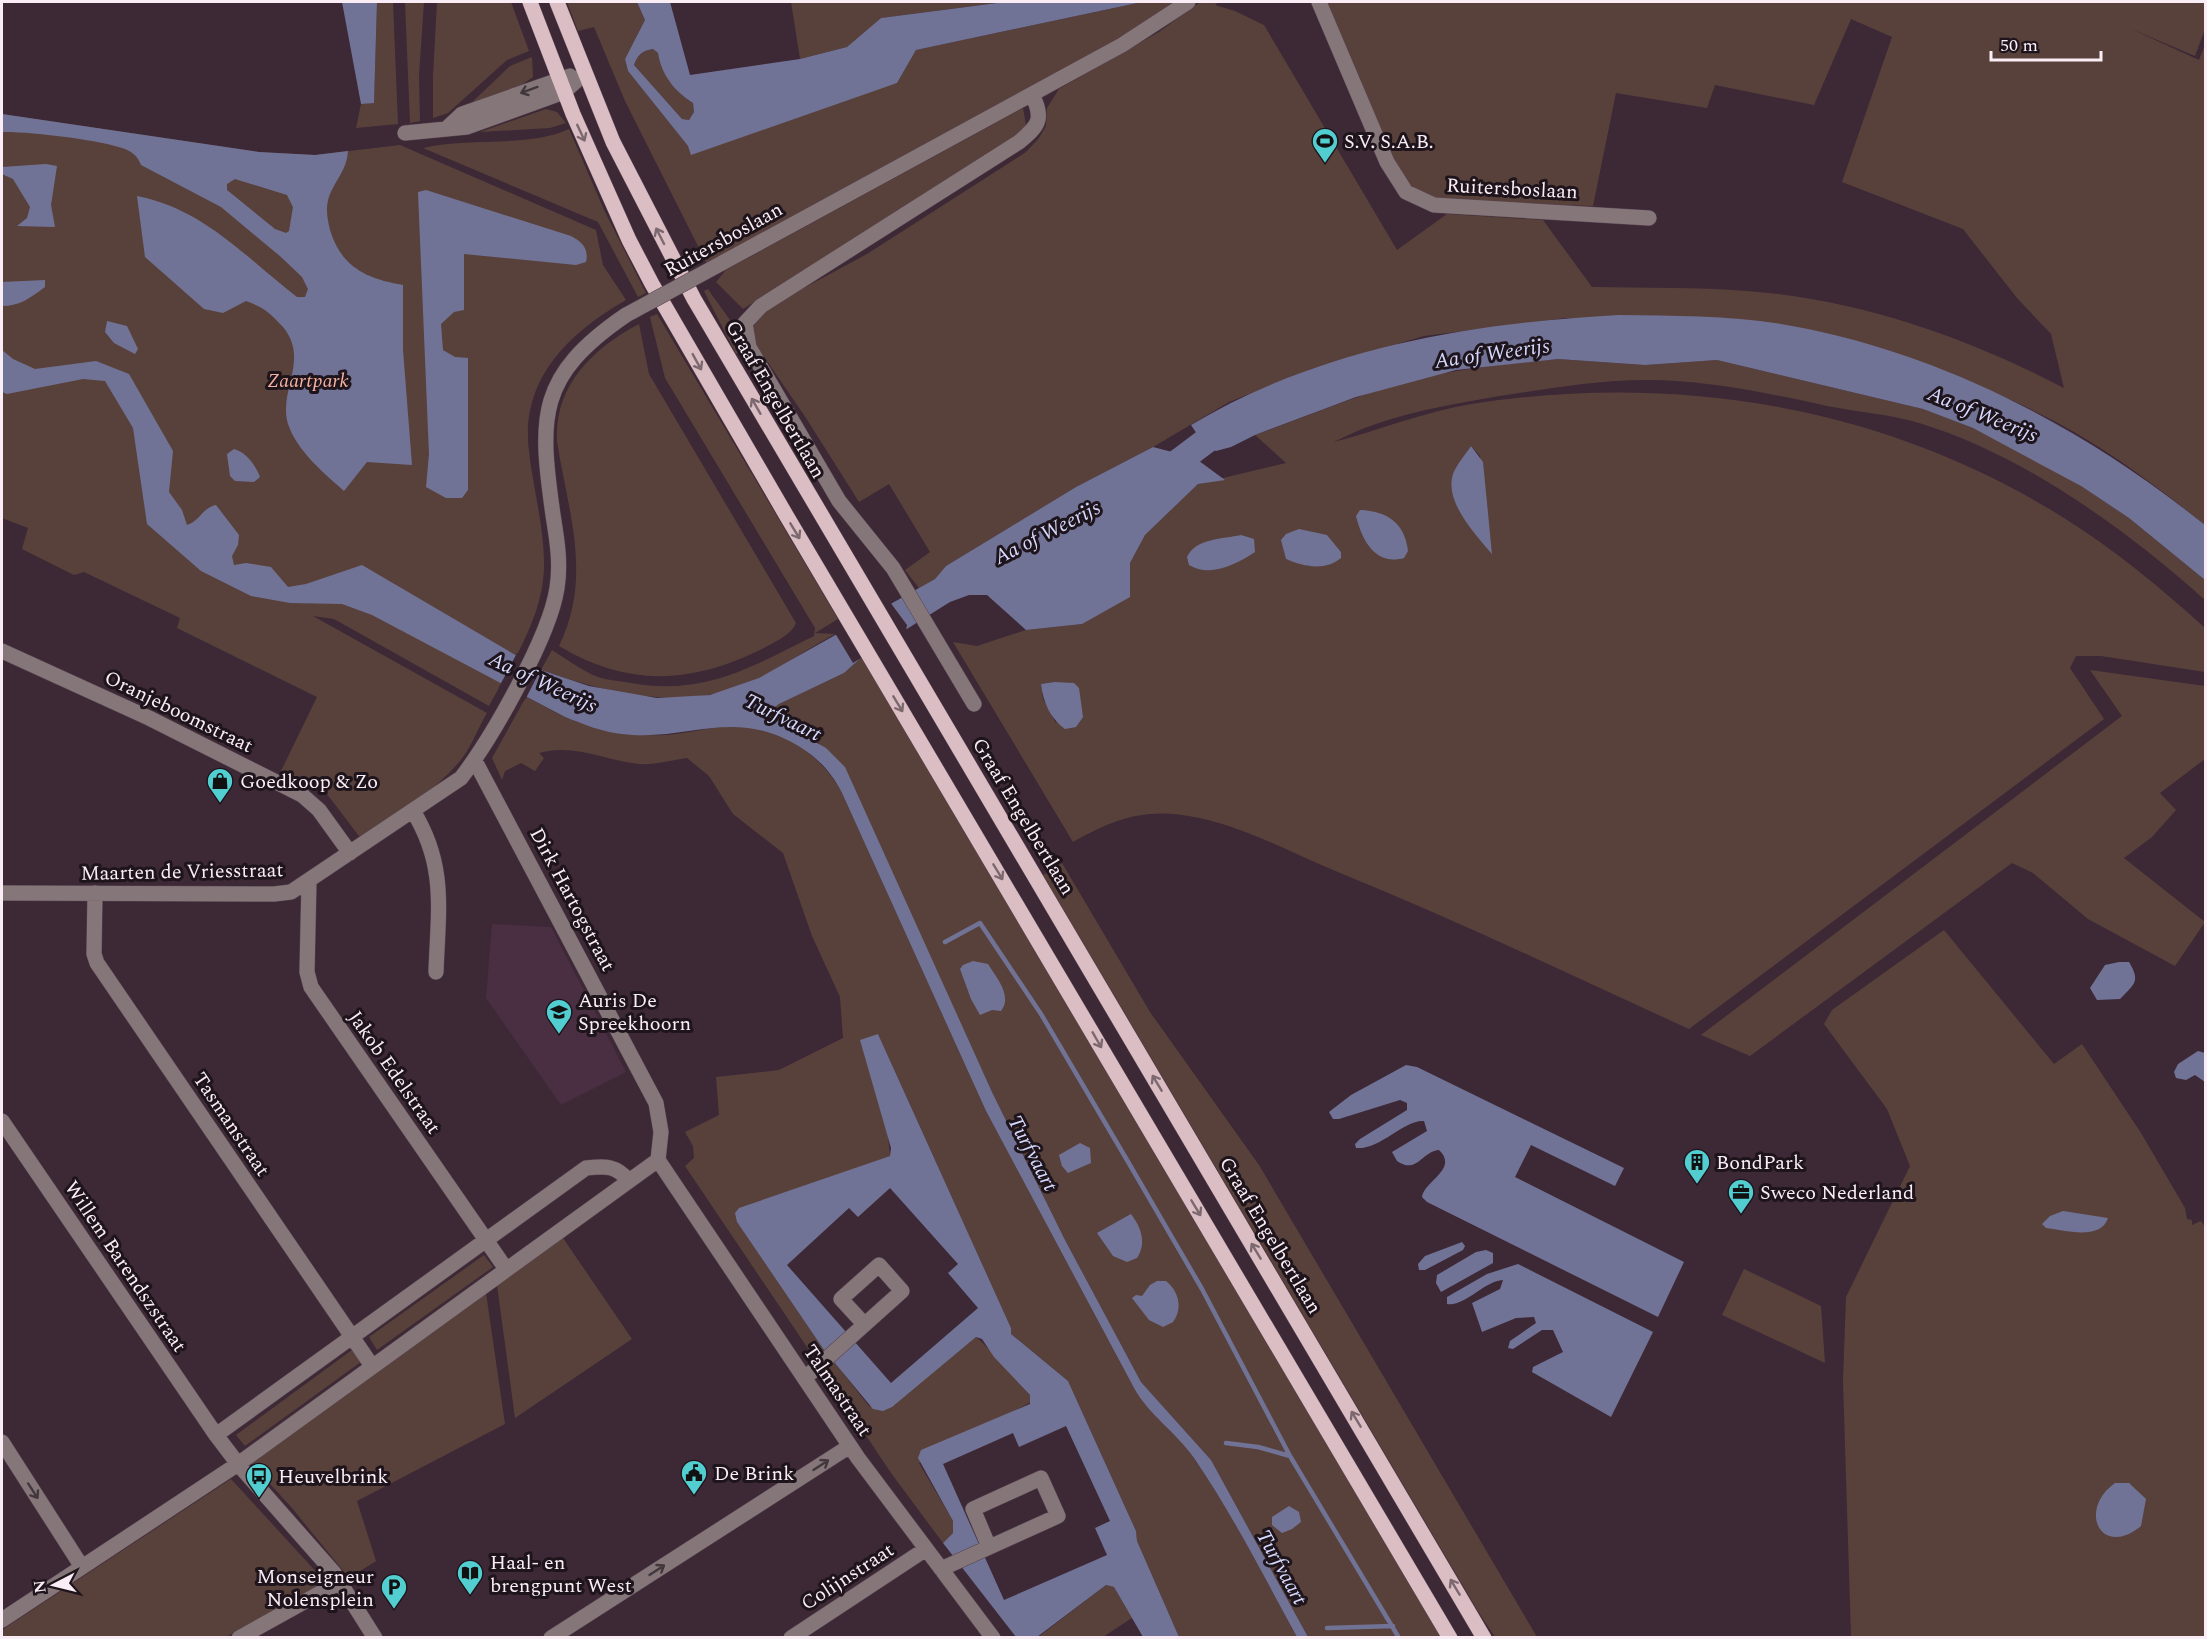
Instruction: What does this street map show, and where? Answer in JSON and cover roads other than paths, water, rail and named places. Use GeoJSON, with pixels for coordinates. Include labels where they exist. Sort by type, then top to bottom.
{"type":"FeatureCollection","features":[{"type":"Feature","properties":{"kind":"main road"},"geometry":{"type":"LineString","coordinates":[[530,2],[561,85],[629,240],[652,284],[1450,1638]]}},
{"type":"Feature","properties":{"kind":"main road","name":"Graaf Engelbertlaan"},"geometry":{"type":"LineString","coordinates":[[557,2],[613,142],[678,271],[1484,1638]]}},
{"type":"Feature","properties":{"kind":"street","name":"Ruitersboslaan"},"geometry":{"type":"LineString","coordinates":[[521,676],[546,627],[559,573],[559,556],[544,457],[546,416],[555,388],[571,361],[600,333],[626,315],[1146,31],[1188,2]]}},
{"type":"Feature","properties":{"kind":"street","name":"Ruitersboslaan"},"geometry":{"type":"LineString","coordinates":[[1319,2],[1387,162],[1406,192],[1434,205],[1648,218]]}},
{"type":"Feature","properties":{"kind":"street"},"geometry":{"type":"LineString","coordinates":[[405,134],[446,129],[462,114],[561,85],[585,73]]}},
{"type":"Feature","properties":{"kind":"street","name":"Graaf Engelbertlaan"},"geometry":{"type":"LineString","coordinates":[[974,704],[894,568],[839,501],[749,347],[745,323],[761,306],[1019,142],[1035,128],[1039,119],[1040,110],[1032,94]]}},
{"type":"Feature","properties":{"kind":"street","name":"Oranjeboomstraat"},"geometry":{"type":"LineString","coordinates":[[2,651],[149,718],[302,795],[319,810],[350,853]]}},
{"type":"Feature","properties":{"kind":"street","name":"Maarten de Vriesstraat"},"geometry":{"type":"LineString","coordinates":[[2,893],[274,894],[291,892],[461,778],[474,761],[521,676]]}},
{"type":"Feature","properties":{"kind":"street","name":"Dirk Hartogstraat"},"geometry":{"type":"LineString","coordinates":[[474,761],[656,1103],[661,1132],[658,1160]]}},
{"type":"Feature","properties":{"kind":"street"},"geometry":{"type":"LineString","coordinates":[[413,811],[430,842],[438,876],[436,972]]}},
{"type":"Feature","properties":{"kind":"street","name":"Jakob Edelstraat"},"geometry":{"type":"LineString","coordinates":[[309,881],[307,972],[311,987],[506,1269]]}},
{"type":"Feature","properties":{"kind":"street","name":"Tasmanstraat"},"geometry":{"type":"LineString","coordinates":[[95,893],[94,954],[97,963],[372,1366]]}},
{"type":"Feature","properties":{"kind":"street","name":"Willem Barendszstraat"},"geometry":{"type":"LineString","coordinates":[[2,1121],[216,1435]]}},
{"type":"Feature","properties":{"kind":"street"},"geometry":{"type":"LineString","coordinates":[[2,1620],[238,1464],[658,1160]]}},
{"type":"Feature","properties":{"kind":"street","name":"Talmastraat"},"geometry":{"type":"LineString","coordinates":[[658,1160],[850,1446],[993,1638]]}},
{"type":"Feature","properties":{"kind":"street"},"geometry":{"type":"LineString","coordinates":[[375,1638],[340,1582],[238,1464],[216,1435],[586,1168],[607,1166],[620,1170],[628,1181]]}},
{"type":"Feature","properties":{"kind":"street"},"geometry":{"type":"LineString","coordinates":[[805,1378],[864,1324]]}},
{"type":"Feature","properties":{"kind":"street"},"geometry":{"type":"LineString","coordinates":[[2,1442],[82,1567]]}},
{"type":"Feature","properties":{"kind":"street"},"geometry":{"type":"LineString","coordinates":[[551,1638],[850,1446]]}},
{"type":"Feature","properties":{"kind":"street"},"geometry":{"type":"LineString","coordinates":[[941,1569],[1058,1516],[1041,1478],[973,1509],[985,1549]]}},
{"type":"Feature","properties":{"kind":"street","name":"Colijnstraat"},"geometry":{"type":"LineString","coordinates":[[791,1638],[926,1549]]}},
{"type":"Feature","properties":{"kind":"street"},"geometry":{"type":"LineString","coordinates":[[239,1638],[340,1582]]}},
{"type":"Feature","properties":{"kind":"water"},"geometry":{"type":"Polygon","coordinates":[[[342,2],[377,2],[374,103],[361,104],[342,2]]]}},
{"type":"Feature","properties":{"kind":"water"},"geometry":{"type":"Polygon","coordinates":[[[637,2],[670,2],[690,75],[800,59],[847,47],[881,18],[1005,2],[1142,2],[916,50],[897,83],[691,155],[688,146],[628,71],[625,59],[645,20],[637,2]],[[653,49],[643,52],[634,65],[682,119],[689,120],[694,112],[693,103],[680,94],[670,82],[662,68],[658,53],[653,49]]]}},
{"type":"Feature","properties":{"kind":"water"},"geometry":{"type":"Polygon","coordinates":[[[2,114],[259,152],[315,155],[348,151],[344,168],[328,198],[329,226],[335,243],[348,262],[367,275],[403,285],[403,350],[412,465],[367,462],[344,491],[304,452],[288,424],[286,411],[294,351],[291,339],[283,327],[266,311],[246,301],[223,313],[204,309],[145,257],[137,196],[161,202],[203,223],[223,236],[297,297],[305,297],[308,289],[302,277],[221,207],[141,165],[131,152],[125,149],[100,142],[64,137],[2,132],[2,114]],[[235,179],[227,184],[227,190],[275,229],[286,233],[289,231],[293,207],[287,195],[235,179]]]}},
{"type":"Feature","properties":{"kind":"water"},"geometry":{"type":"Polygon","coordinates":[[[46,164],[57,166],[51,205],[55,227],[17,226],[27,218],[30,207],[13,179],[2,174],[2,167],[46,164]]]}},
{"type":"Feature","properties":{"kind":"water"},"geometry":{"type":"Polygon","coordinates":[[[426,190],[571,236],[581,243],[586,253],[586,262],[576,265],[464,254],[464,310],[454,312],[441,324],[443,350],[455,357],[468,358],[468,490],[462,498],[446,498],[426,487],[429,454],[418,192],[426,190]]]}},
{"type":"Feature","properties":{"kind":"water"},"geometry":{"type":"Polygon","coordinates":[[[45,280],[45,287],[30,298],[14,305],[2,306],[2,282],[45,280]]]}},
{"type":"Feature","properties":{"kind":"water"},"geometry":{"type":"Polygon","coordinates":[[[1619,315],[1728,318],[1771,322],[1849,339],[1904,355],[1958,376],[2062,427],[2111,457],[2205,525],[2205,580],[2129,518],[2081,486],[1973,428],[1923,409],[1717,360],[1645,365],[1558,359],[1456,370],[1356,397],[1216,451],[1203,443],[1191,425],[1240,398],[1291,376],[1344,358],[1398,344],[1508,325],[1619,315]]]}},
{"type":"Feature","properties":{"kind":"water"},"geometry":{"type":"Polygon","coordinates":[[[107,321],[127,326],[138,349],[135,354],[114,343],[105,332],[107,321]]]}},
{"type":"Feature","properties":{"kind":"water"},"geometry":{"type":"Polygon","coordinates":[[[2,350],[13,359],[35,369],[96,361],[129,374],[173,451],[169,492],[182,510],[187,525],[195,521],[207,509],[216,505],[239,535],[238,545],[232,556],[234,565],[246,563],[271,567],[288,587],[306,584],[362,565],[541,670],[589,686],[657,698],[710,695],[759,678],[935,579],[946,566],[1076,487],[1153,447],[1195,458],[1225,480],[1198,484],[1145,535],[1130,563],[1130,597],[1082,624],[1026,630],[987,595],[969,595],[950,602],[862,657],[844,673],[779,704],[765,714],[826,748],[845,767],[992,1092],[1065,1240],[1141,1382],[1211,1460],[1308,1637],[1297,1637],[1235,1524],[1194,1458],[1147,1407],[1134,1388],[986,1111],[842,793],[834,779],[813,756],[776,735],[754,729],[712,728],[646,735],[600,730],[565,717],[372,615],[342,604],[290,603],[251,596],[201,571],[147,524],[133,428],[105,381],[83,379],[7,394],[2,392],[2,350]]]}},
{"type":"Feature","properties":{"kind":"water"},"geometry":{"type":"Polygon","coordinates":[[[1471,446],[1483,462],[1492,554],[1463,517],[1453,496],[1451,485],[1453,474],[1471,446]]]}},
{"type":"Feature","properties":{"kind":"water"},"geometry":{"type":"Polygon","coordinates":[[[234,449],[246,456],[256,468],[260,477],[254,482],[235,481],[230,476],[227,454],[234,449]]]}},
{"type":"Feature","properties":{"kind":"water"},"geometry":{"type":"Polygon","coordinates":[[[1360,510],[1386,516],[1399,526],[1408,551],[1404,558],[1385,558],[1371,549],[1362,534],[1356,516],[1360,510]]]}},
{"type":"Feature","properties":{"kind":"water"},"geometry":{"type":"Polygon","coordinates":[[[1299,529],[1327,535],[1341,552],[1341,558],[1322,566],[1300,564],[1286,559],[1281,540],[1286,534],[1299,529]]]}},
{"type":"Feature","properties":{"kind":"water"},"geometry":{"type":"Polygon","coordinates":[[[1241,535],[1254,539],[1255,552],[1248,557],[1214,570],[1197,569],[1189,565],[1187,557],[1197,546],[1211,540],[1241,535]]]}},
{"type":"Feature","properties":{"kind":"water"},"geometry":{"type":"Polygon","coordinates":[[[1074,683],[1079,688],[1083,717],[1076,727],[1065,729],[1048,709],[1041,684],[1074,683]]]}},
{"type":"Feature","properties":{"kind":"water"},"geometry":{"type":"Polygon","coordinates":[[[973,961],[988,964],[999,981],[1005,999],[1001,1011],[992,1010],[980,1015],[971,999],[960,969],[963,965],[973,961]]]}},
{"type":"Feature","properties":{"kind":"water"},"geometry":{"type":"Polygon","coordinates":[[[2129,962],[2135,974],[2134,982],[2120,999],[2097,1000],[2090,988],[2105,965],[2129,962]]]}},
{"type":"Feature","properties":{"kind":"water"},"geometry":{"type":"Polygon","coordinates":[[[878,1034],[1011,1328],[1011,1334],[1068,1381],[1136,1531],[1137,1541],[1179,1637],[1143,1637],[1114,1587],[1106,1585],[1037,1637],[1016,1637],[943,1543],[953,1533],[953,1521],[918,1458],[921,1450],[1030,1404],[1030,1395],[994,1357],[982,1339],[976,1337],[892,1407],[883,1411],[873,1409],[824,1350],[737,1222],[735,1213],[739,1208],[890,1156],[891,1148],[860,1040],[878,1034]],[[890,1188],[858,1217],[849,1208],[787,1265],[891,1383],[978,1308],[948,1273],[958,1264],[890,1188]],[[1066,1426],[1019,1447],[1013,1433],[943,1464],[1004,1600],[1107,1555],[1095,1528],[1110,1521],[1066,1426]]]}},
{"type":"Feature","properties":{"kind":"water"},"geometry":{"type":"Polygon","coordinates":[[[2198,1051],[2205,1053],[2205,1082],[2195,1075],[2186,1080],[2176,1078],[2174,1072],[2178,1064],[2198,1051]]]}},
{"type":"Feature","properties":{"kind":"water"},"geometry":{"type":"Polygon","coordinates":[[[1406,1065],[1417,1067],[1624,1168],[1615,1186],[1531,1145],[1515,1177],[1684,1262],[1658,1317],[1427,1202],[1422,1197],[1424,1191],[1443,1169],[1444,1157],[1439,1150],[1433,1151],[1415,1164],[1404,1165],[1397,1161],[1392,1152],[1427,1131],[1424,1121],[1409,1125],[1374,1144],[1356,1148],[1355,1144],[1360,1139],[1407,1110],[1407,1103],[1400,1100],[1339,1119],[1333,1119],[1329,1112],[1351,1095],[1406,1065]]]}},
{"type":"Feature","properties":{"kind":"water"},"geometry":{"type":"Polygon","coordinates":[[[1080,1143],[1090,1148],[1091,1163],[1068,1173],[1062,1166],[1059,1155],[1080,1143]]]}},
{"type":"Feature","properties":{"kind":"water"},"geometry":{"type":"Polygon","coordinates":[[[2063,1211],[2108,1218],[2098,1230],[2090,1232],[2046,1228],[2042,1224],[2050,1216],[2063,1211]]]}},
{"type":"Feature","properties":{"kind":"water"},"geometry":{"type":"Polygon","coordinates":[[[1131,1214],[1142,1235],[1142,1247],[1137,1258],[1127,1262],[1113,1256],[1097,1233],[1131,1214]]]}},
{"type":"Feature","properties":{"kind":"water"},"geometry":{"type":"Polygon","coordinates":[[[1462,1242],[1465,1246],[1463,1250],[1425,1270],[1419,1270],[1418,1264],[1425,1256],[1462,1242]]]}},
{"type":"Feature","properties":{"kind":"water"},"geometry":{"type":"Polygon","coordinates":[[[1486,1250],[1493,1253],[1493,1263],[1441,1292],[1436,1283],[1437,1275],[1476,1252],[1486,1250]]]}},
{"type":"Feature","properties":{"kind":"water"},"geometry":{"type":"Polygon","coordinates":[[[1518,1264],[1653,1332],[1611,1417],[1532,1372],[1533,1367],[1563,1352],[1553,1330],[1542,1330],[1513,1349],[1508,1348],[1510,1341],[1536,1323],[1534,1317],[1516,1318],[1482,1332],[1472,1303],[1500,1289],[1503,1280],[1496,1281],[1461,1302],[1447,1304],[1447,1297],[1487,1274],[1518,1264]]]}},
{"type":"Feature","properties":{"kind":"water"},"geometry":{"type":"Polygon","coordinates":[[[1157,1281],[1166,1281],[1170,1285],[1177,1295],[1179,1306],[1173,1322],[1163,1327],[1149,1320],[1132,1298],[1136,1295],[1142,1296],[1150,1285],[1157,1281]]]}},
{"type":"Feature","properties":{"kind":"water"},"geometry":{"type":"Polygon","coordinates":[[[2115,1483],[2129,1483],[2146,1499],[2141,1526],[2127,1535],[2115,1537],[2105,1534],[2099,1527],[2096,1517],[2097,1506],[2104,1494],[2115,1483]]]}},
{"type":"Feature","properties":{"kind":"water"},"geometry":{"type":"Polygon","coordinates":[[[1289,1506],[1299,1512],[1301,1522],[1282,1533],[1272,1525],[1272,1517],[1289,1506]]]}},
{"type":"Feature","properties":{"kind":"waterway","name":"Aa of Weerijs"},"geometry":{"type":"LineString","coordinates":[[1159,474],[1214,435],[1233,425]]}},
{"type":"Feature","properties":{"kind":"waterway"},"geometry":{"type":"LineString","coordinates":[[945,942],[980,923],[1041,1014],[1202,1289],[1290,1456],[1399,1638]]}},
{"type":"Feature","properties":{"kind":"waterway"},"geometry":{"type":"LineString","coordinates":[[1226,1443],[1258,1447],[1290,1456]]}},
{"type":"Feature","properties":{"kind":"waterway"},"geometry":{"type":"LineString","coordinates":[[1327,1628],[1393,1626]]}},
{"type":"Feature","properties":{"kind":"place","name":"S.V. S.A.B."},"geometry":{"type":"Point","coordinates":[1325,164]}},
{"type":"Feature","properties":{"kind":"place","name":"Goedkoop & Zo"},"geometry":{"type":"Point","coordinates":[220,804]}},
{"type":"Feature","properties":{"kind":"place","name":"Auris De Spreekhoorn"},"geometry":{"type":"Point","coordinates":[559,1035]}},
{"type":"Feature","properties":{"kind":"place","name":"BondPark"},"geometry":{"type":"Point","coordinates":[1697,1185]}},
{"type":"Feature","properties":{"kind":"place","name":"Sweco Nederland"},"geometry":{"type":"Point","coordinates":[1741,1215]}},
{"type":"Feature","properties":{"kind":"place","name":"De Brink"},"geometry":{"type":"Point","coordinates":[694,1496]}},
{"type":"Feature","properties":{"kind":"place","name":"Heuvelbrink"},"geometry":{"type":"Point","coordinates":[259,1499]}},
{"type":"Feature","properties":{"kind":"place","name":"Haal- en brengpunt West"},"geometry":{"type":"Point","coordinates":[470,1596]}},
{"type":"Feature","properties":{"kind":"place","name":"Monseigneur Nolensplein"},"geometry":{"type":"Point","coordinates":[394,1610]}},
{"type":"Feature","properties":{"kind":"park label","name":"Zaartpark"},"geometry":{"type":"Point","coordinates":[308,380]}},
{"type":"Feature","properties":{"kind":"water label","name":"Turfvaart"},"geometry":{"type":"Point","coordinates":[783,717]}},
{"type":"Feature","properties":{"kind":"water label","name":"Turfvaart"},"geometry":{"type":"Point","coordinates":[1033,1153]}},
{"type":"Feature","properties":{"kind":"water label","name":"Turfvaart"},"geometry":{"type":"Point","coordinates":[1282,1567]}}]}
